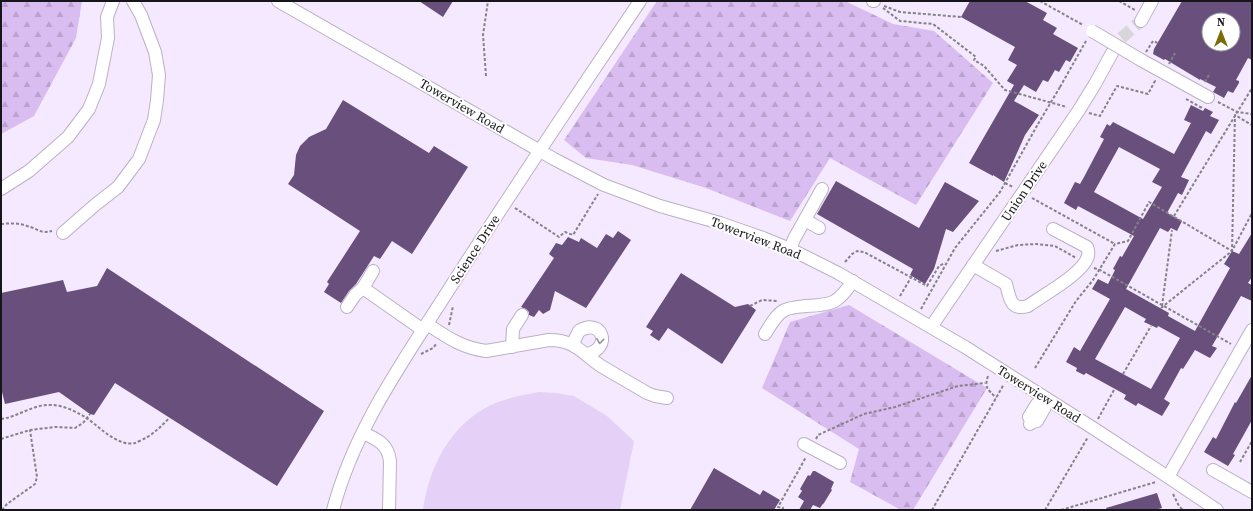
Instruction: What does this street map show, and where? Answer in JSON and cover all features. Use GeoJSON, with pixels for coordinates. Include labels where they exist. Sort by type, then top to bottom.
{"type":"FeatureCollection","features":[{"type":"Feature","properties":{"kind":"street"},"geometry":{"type":"LineString","coordinates":[[1,189],[29,170],[68,137],[89,109],[99,84],[108,38],[107,17],[113,1]]}},
{"type":"Feature","properties":{"kind":"street"},"geometry":{"type":"LineString","coordinates":[[63,233],[118,187],[139,159],[154,120],[159,75],[155,52],[141,15],[133,1]]}},
{"type":"Feature","properties":{"kind":"street","name":"Towerview Road"},"geometry":{"type":"LineString","coordinates":[[278,1],[604,186],[660,206],[720,223],[763,238],[790,249],[853,281],[1009,375],[1044,400],[1093,428],[1163,479],[1216,510]]}},
{"type":"Feature","properties":{"kind":"street","name":"Science Drive"},"geometry":{"type":"LineString","coordinates":[[333,510],[342,479],[384,392],[501,208],[640,1]]}},
{"type":"Feature","properties":{"kind":"street"},"geometry":{"type":"LineString","coordinates":[[1142,18],[1152,1]]}},
{"type":"Feature","properties":{"kind":"street"},"geometry":{"type":"LineString","coordinates":[[1092,31],[1208,97]]}},
{"type":"Feature","properties":{"kind":"street","name":"Union Drive"},"geometry":{"type":"LineString","coordinates":[[931,327],[1079,110],[1112,54]]}},
{"type":"Feature","properties":{"kind":"street"},"geometry":{"type":"LineString","coordinates":[[790,249],[822,190]]}},
{"type":"Feature","properties":{"kind":"street"},"geometry":{"type":"LineString","coordinates":[[805,220],[819,228]]}},
{"type":"Feature","properties":{"kind":"street"},"geometry":{"type":"LineString","coordinates":[[973,265],[1006,284],[1012,303],[1016,307],[1021,308],[1028,306],[1076,273],[1088,257],[1086,247],[1053,229]]}},
{"type":"Feature","properties":{"kind":"street"},"geometry":{"type":"LineString","coordinates":[[347,307],[355,295],[363,288],[373,271]]}},
{"type":"Feature","properties":{"kind":"street"},"geometry":{"type":"LineString","coordinates":[[764,334],[778,315],[784,310],[799,307],[819,306],[835,301],[841,297],[853,281]]}},
{"type":"Feature","properties":{"kind":"street"},"geometry":{"type":"LineString","coordinates":[[363,288],[425,327],[469,348],[486,351],[549,340],[560,340],[575,346],[600,365],[647,393],[667,398]]}},
{"type":"Feature","properties":{"kind":"street"},"geometry":{"type":"LineString","coordinates":[[512,347],[513,329],[522,315]]}},
{"type":"Feature","properties":{"kind":"street"},"geometry":{"type":"LineString","coordinates":[[575,346],[574,341],[578,331],[587,327],[592,327],[598,330],[601,334],[601,345],[596,351],[587,354]]}},
{"type":"Feature","properties":{"kind":"street"},"geometry":{"type":"LineString","coordinates":[[1163,479],[1252,330]]}},
{"type":"Feature","properties":{"kind":"street"},"geometry":{"type":"LineString","coordinates":[[1031,423],[1029,417],[1037,404],[1044,400]]}},
{"type":"Feature","properties":{"kind":"street"},"geometry":{"type":"LineString","coordinates":[[363,433],[385,446],[389,453],[389,510]]}},
{"type":"Feature","properties":{"kind":"street"},"geometry":{"type":"LineString","coordinates":[[808,445],[840,463]]}},
{"type":"Feature","properties":{"kind":"street"},"geometry":{"type":"LineString","coordinates":[[1213,470],[1252,492]]}},
{"type":"Feature","properties":{"kind":"path"},"geometry":{"type":"LineString","coordinates":[[486,76],[483,35],[488,1]]}},
{"type":"Feature","properties":{"kind":"path"},"geometry":{"type":"LineString","coordinates":[[873,1],[900,12],[961,17]]}},
{"type":"Feature","properties":{"kind":"path"},"geometry":{"type":"LineString","coordinates":[[873,1],[900,21],[933,24],[976,57],[974,60],[984,66],[1005,90],[1100,116],[1117,86],[1148,94],[1155,82],[1150,78]]}},
{"type":"Feature","properties":{"kind":"path"},"geometry":{"type":"LineString","coordinates":[[921,309],[955,248],[1000,192],[1092,31],[1046,2],[1040,1]]}},
{"type":"Feature","properties":{"kind":"path"},"geometry":{"type":"LineString","coordinates":[[1119,1],[1142,18]]}},
{"type":"Feature","properties":{"kind":"path"},"geometry":{"type":"LineString","coordinates":[[1141,60],[1153,41],[1158,43]]}},
{"type":"Feature","properties":{"kind":"path"},"geometry":{"type":"LineString","coordinates":[[1174,216],[1252,88]]}},
{"type":"Feature","properties":{"kind":"path"},"geometry":{"type":"LineString","coordinates":[[1208,97],[1238,112],[1252,114]]}},
{"type":"Feature","properties":{"kind":"path"},"geometry":{"type":"LineString","coordinates":[[1236,115],[1252,125]]}},
{"type":"Feature","properties":{"kind":"path"},"geometry":{"type":"LineString","coordinates":[[1232,251],[1236,115]]}},
{"type":"Feature","properties":{"kind":"path"},"geometry":{"type":"LineString","coordinates":[[1005,183],[1115,244],[1128,241],[1149,202],[1232,251]]}},
{"type":"Feature","properties":{"kind":"path"},"geometry":{"type":"LineString","coordinates":[[515,208],[559,237],[564,232],[573,235],[604,186]]}},
{"type":"Feature","properties":{"kind":"path"},"geometry":{"type":"LineString","coordinates":[[1172,230],[1162,307],[1232,251],[1252,213]]}},
{"type":"Feature","properties":{"kind":"path"},"geometry":{"type":"LineString","coordinates":[[1,224],[12,223],[25,225],[42,232],[56,230],[63,233]]}},
{"type":"Feature","properties":{"kind":"path"},"geometry":{"type":"LineString","coordinates":[[992,253],[1018,245],[1036,244],[1055,246],[1241,349]]}},
{"type":"Feature","properties":{"kind":"path"},"geometry":{"type":"LineString","coordinates":[[1034,368],[1076,301],[1100,270],[1115,244]]}},
{"type":"Feature","properties":{"kind":"path"},"geometry":{"type":"LineString","coordinates":[[844,262],[857,251],[864,252],[927,286],[938,266],[946,263]]}},
{"type":"Feature","properties":{"kind":"path"},"geometry":{"type":"LineString","coordinates":[[900,296],[912,276]]}},
{"type":"Feature","properties":{"kind":"path"},"geometry":{"type":"LineString","coordinates":[[1123,374],[1151,326]]}},
{"type":"Feature","properties":{"kind":"path"},"geometry":{"type":"LineString","coordinates":[[418,359],[422,354],[433,348],[440,339]]}},
{"type":"Feature","properties":{"kind":"path"},"geometry":{"type":"LineString","coordinates":[[932,510],[1009,375]]}},
{"type":"Feature","properties":{"kind":"path"},"geometry":{"type":"LineString","coordinates":[[988,376],[985,383],[987,388],[996,398]]}},
{"type":"Feature","properties":{"kind":"path"},"geometry":{"type":"LineString","coordinates":[[782,510],[783,508],[778,507],[808,445],[818,435],[864,414],[895,407],[958,386],[985,383]]}},
{"type":"Feature","properties":{"kind":"path"},"geometry":{"type":"LineString","coordinates":[[1045,510],[1114,390]]}},
{"type":"Feature","properties":{"kind":"path"},"geometry":{"type":"LineString","coordinates":[[1,419],[39,406],[51,405],[63,407],[76,411],[112,437],[123,443],[135,443],[161,428],[169,418]]}},
{"type":"Feature","properties":{"kind":"path"},"geometry":{"type":"LineString","coordinates":[[1,439],[30,430],[55,427],[75,428],[83,424],[90,414]]}},
{"type":"Feature","properties":{"kind":"path"},"geometry":{"type":"LineString","coordinates":[[2,510],[11,501],[35,484],[38,477],[30,430]]}},
{"type":"Feature","properties":{"kind":"path"},"geometry":{"type":"LineString","coordinates":[[1240,462],[1252,441]]}},
{"type":"Feature","properties":{"kind":"path"},"geometry":{"type":"LineString","coordinates":[[1061,510],[1163,479]]}},
{"type":"Feature","properties":{"kind":"path"},"geometry":{"type":"LineString","coordinates":[[1172,491],[1174,498],[1183,510]]}},
{"type":"Feature","properties":{"kind":"shaded area"},"geometry":{"type":"Polygon","coordinates":[[[1,1],[1252,1],[1252,510],[1,510],[1,1]]]}},
{"type":"Feature","properties":{"kind":"shaded area"},"geometry":{"type":"Polygon","coordinates":[[[539,392],[574,396],[607,416],[634,441],[620,510],[423,510],[430,478],[436,463],[453,436],[464,424],[477,413],[491,405],[515,397],[539,392]]]}},
{"type":"Feature","properties":{"kind":"green space"},"geometry":{"type":"Polygon","coordinates":[[[1,1],[82,1],[76,38],[34,116],[1,134],[1,1]]]}},
{"type":"Feature","properties":{"kind":"green space"},"geometry":{"type":"Polygon","coordinates":[[[657,1],[845,1],[893,24],[934,31],[993,83],[916,205],[830,158],[790,221],[706,188],[632,165],[586,158],[564,140],[657,1]]]}},
{"type":"Feature","properties":{"kind":"green space"},"geometry":{"type":"Polygon","coordinates":[[[849,305],[987,388],[913,510],[901,510],[850,482],[859,449],[762,388],[790,322],[849,305]]]}},
{"type":"Feature","properties":{"kind":"building"},"geometry":{"type":"Polygon","coordinates":[[[419,1],[453,1],[443,17],[419,1]]]}},
{"type":"Feature","properties":{"kind":"building"},"geometry":{"type":"Polygon","coordinates":[[[970,1],[1025,1],[1047,13],[1043,20],[1057,28],[1053,34],[1078,48],[1070,62],[1066,60],[1059,72],[1055,70],[1048,82],[1043,80],[1036,92],[1024,85],[1014,101],[1039,115],[1025,135],[1004,182],[969,163],[1014,85],[1007,81],[1017,65],[1008,60],[1015,47],[961,17],[970,1]]]}},
{"type":"Feature","properties":{"kind":"building"},"geometry":{"type":"Polygon","coordinates":[[[1182,1],[1252,1],[1252,60],[1248,58],[1236,80],[1239,81],[1239,83],[1233,93],[1228,91],[1224,98],[1213,92],[1216,87],[1200,80],[1165,59],[1164,60],[1153,54],[1154,49],[1182,1]]]}},
{"type":"Feature","properties":{"kind":"building"},"geometry":{"type":"Polygon","coordinates":[[[343,100],[429,153],[434,146],[468,167],[412,254],[392,241],[380,259],[374,256],[356,284],[341,303],[324,292],[329,284],[327,282],[360,231],[288,184],[294,175],[296,155],[300,146],[309,137],[326,129],[343,100]]]}},
{"type":"Feature","properties":{"kind":"building"},"geometry":{"type":"Polygon","coordinates":[[[1191,105],[1203,111],[1205,108],[1213,112],[1210,116],[1219,120],[1211,134],[1206,131],[1181,177],[1189,180],[1182,195],[1178,193],[1167,213],[1182,221],[1177,231],[1171,228],[1168,232],[1160,228],[1126,289],[1169,313],[1168,316],[1195,331],[1230,268],[1224,264],[1232,251],[1239,254],[1252,233],[1252,277],[1248,283],[1252,285],[1252,301],[1241,296],[1212,346],[1217,348],[1210,358],[1195,350],[1183,369],[1181,368],[1164,399],[1170,403],[1162,416],[1138,403],[1136,406],[1124,399],[1126,395],[1086,373],[1084,375],[1076,371],[1077,368],[1066,362],[1074,347],[1080,351],[1110,299],[1092,289],[1098,279],[1108,284],[1115,270],[1113,269],[1120,256],[1122,257],[1134,236],[1078,206],[1076,210],[1064,203],[1075,182],[1080,184],[1084,177],[1104,139],[1100,137],[1107,124],[1110,126],[1113,122],[1174,154],[1191,123],[1184,120],[1191,105]],[[1119,147],[1094,192],[1143,219],[1162,187],[1152,182],[1160,169],[1119,147]],[[1125,307],[1095,359],[1151,389],[1180,338],[1158,326],[1157,328],[1144,322],[1146,319],[1125,307]]]}},
{"type":"Feature","properties":{"kind":"building"},"geometry":{"type":"Polygon","coordinates":[[[836,181],[919,228],[945,182],[979,201],[953,232],[946,229],[934,269],[925,284],[910,275],[913,269],[817,214],[836,181]]]}},
{"type":"Feature","properties":{"kind":"building"},"geometry":{"type":"Polygon","coordinates":[[[618,231],[631,240],[586,308],[555,291],[550,310],[543,314],[539,310],[534,317],[529,315],[529,312],[526,309],[521,307],[554,258],[549,254],[556,243],[562,245],[568,237],[579,242],[581,238],[597,248],[606,234],[613,238],[618,231]]]}},
{"type":"Feature","properties":{"kind":"building"},"geometry":{"type":"Polygon","coordinates":[[[107,268],[324,411],[277,486],[115,383],[94,415],[90,414],[59,392],[5,404],[1,388],[1,293],[63,280],[67,292],[97,286],[107,268]]]}},
{"type":"Feature","properties":{"kind":"building"},"geometry":{"type":"Polygon","coordinates":[[[681,273],[735,307],[748,304],[756,310],[722,364],[668,328],[659,341],[650,335],[653,331],[646,327],[681,273]]]}},
{"type":"Feature","properties":{"kind":"building"},"geometry":{"type":"Polygon","coordinates":[[[1252,375],[1252,420],[1228,466],[1204,452],[1213,437],[1216,439],[1235,402],[1236,403],[1252,375]]]}},
{"type":"Feature","properties":{"kind":"building"},"geometry":{"type":"Polygon","coordinates":[[[714,468],[760,495],[763,490],[780,500],[774,510],[690,510],[714,468]]]}},
{"type":"Feature","properties":{"kind":"building"},"geometry":{"type":"Polygon","coordinates":[[[813,471],[834,482],[831,489],[832,490],[820,508],[813,505],[810,510],[799,510],[804,501],[798,497],[802,491],[800,489],[808,475],[810,476],[813,471]]]}},
{"type":"Feature","properties":{"kind":"building"},"geometry":{"type":"Polygon","coordinates":[[[1157,493],[1162,508],[1155,510],[1107,510],[1106,508],[1157,493]]]}},
{"type":"Feature","properties":{"kind":"tunnel"},"geometry":{"type":"LineString","coordinates":[[1112,53],[1119,40],[1141,21]]}}]}
